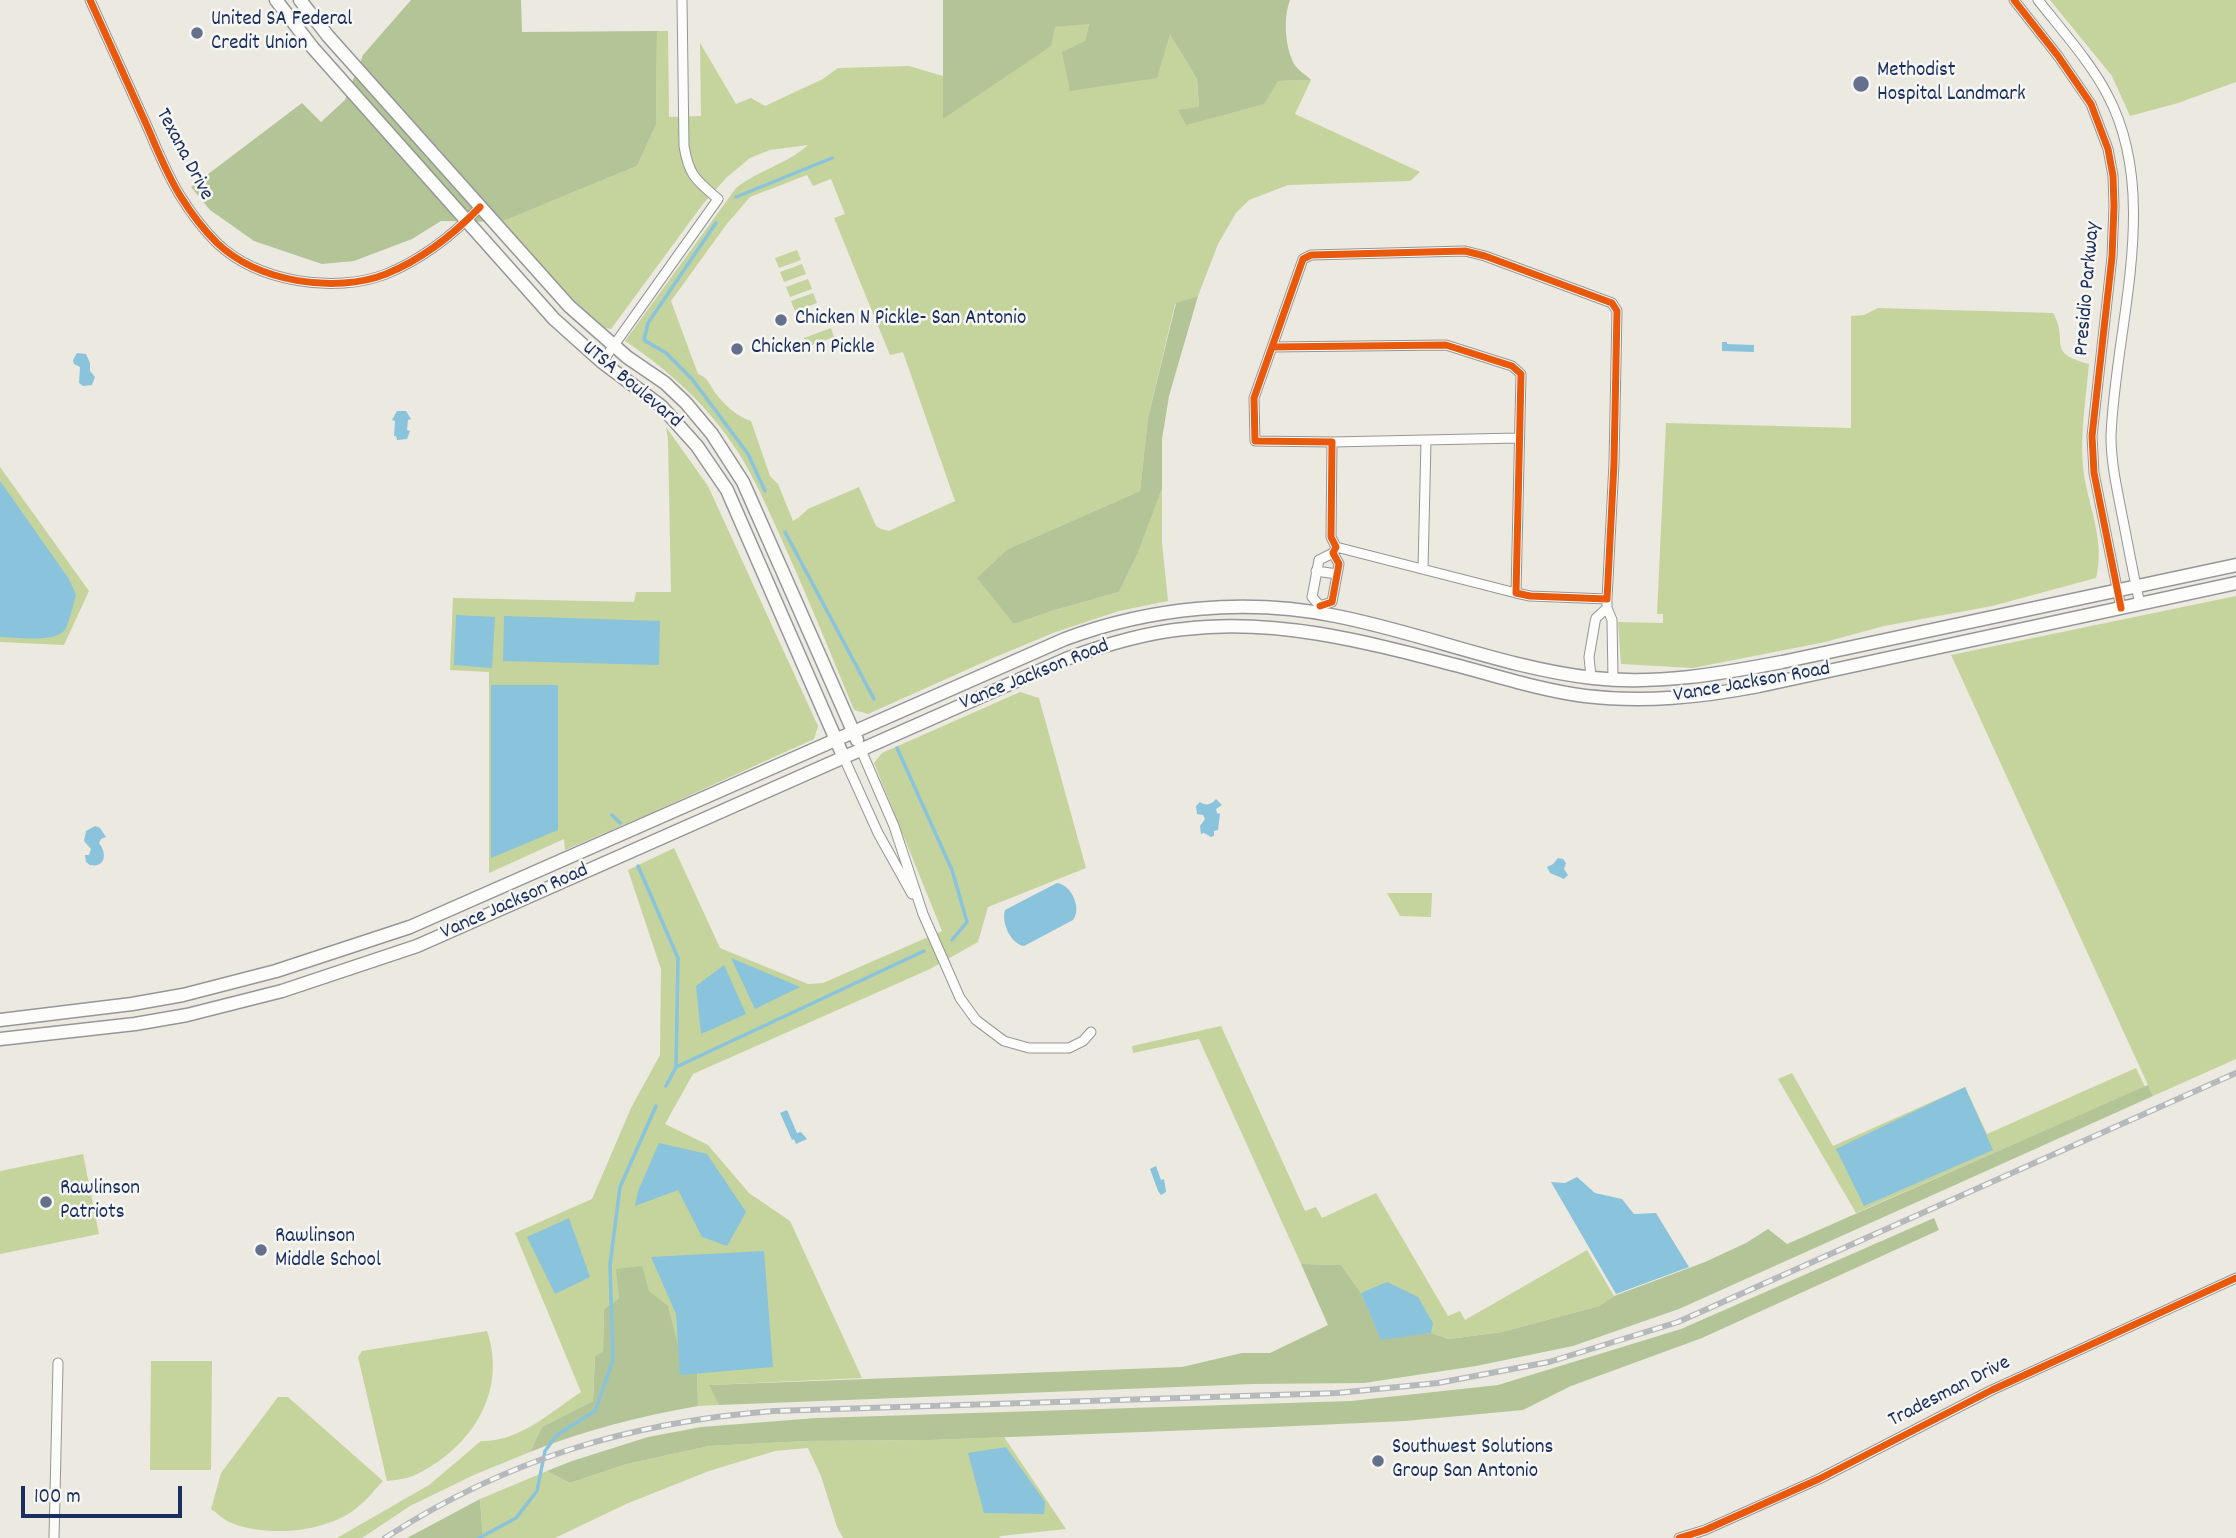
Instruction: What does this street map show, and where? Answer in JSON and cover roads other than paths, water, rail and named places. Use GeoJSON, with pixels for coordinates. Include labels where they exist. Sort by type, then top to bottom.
{"type":"FeatureCollection","features":[{"type":"Feature","properties":{"kind":"main road","name":"UTSA Boulevard"},"geometry":{"type":"LineString","coordinates":[[275,0],[554,319],[602,362],[661,406],[712,466],[727,490],[844,758]]}},
{"type":"Feature","properties":{"kind":"main road","name":"UTSA Boulevard"},"geometry":{"type":"LineString","coordinates":[[300,0],[351,62],[569,306],[613,345],[676,393],[728,456],[743,482],[861,750]]}},
{"type":"Feature","properties":{"kind":"main road","name":"Vance Jackson Road"},"geometry":{"type":"LineString","coordinates":[[0,1020],[183,995],[333,954],[410,927],[1065,639],[1098,627],[1182,610],[1233,607],[1319,610],[1546,671],[1613,679],[1672,680],[1710,676],[2236,565]]}},
{"type":"Feature","properties":{"kind":"main road","name":"Vance Jackson Road"},"geometry":{"type":"LineString","coordinates":[[0,1039],[108,1028],[187,1015],[282,991],[417,946],[1066,659],[1106,645],[1184,628],[1234,626],[1287,629],[1366,642],[1583,696],[1665,699],[1706,696],[1759,686],[2236,583]]}},
{"type":"Feature","properties":{"kind":"street","name":"Texana Drive"},"geometry":{"type":"LineString","coordinates":[[90,0],[181,198],[218,243],[233,256],[274,275],[310,284],[337,285],[370,279],[399,269],[423,256],[480,207]]}},
{"type":"Feature","properties":{"kind":"street"},"geometry":{"type":"LineString","coordinates":[[602,362],[718,199],[698,182],[688,168],[684,146],[682,0]]}},
{"type":"Feature","properties":{"kind":"street","name":"Presidio Parkway"},"geometry":{"type":"LineString","coordinates":[[2014,0],[2091,104],[2108,149],[2113,176],[2112,257],[2092,436],[2094,472],[2121,608]]}},
{"type":"Feature","properties":{"kind":"street","name":"Presidio Parkway"},"geometry":{"type":"LineString","coordinates":[[2038,0],[2108,94],[2126,143],[2133,173],[2134,211],[2111,436],[2113,470],[2140,604]]}},
{"type":"Feature","properties":{"kind":"street"},"geometry":{"type":"LineString","coordinates":[[337,74],[351,62]]}},
{"type":"Feature","properties":{"kind":"street"},"geometry":{"type":"LineString","coordinates":[[2108,149],[2126,143]]}},
{"type":"Feature","properties":{"kind":"street"},"geometry":{"type":"LineString","coordinates":[[1518,438],[1255,441],[1254,398],[1303,259],[1311,255],[1465,251],[1612,303],[1617,311],[1614,463],[1607,604],[1612,620],[1613,679]]}},
{"type":"Feature","properties":{"kind":"street"},"geometry":{"type":"LineString","coordinates":[[1272,348],[1446,345],[1512,366],[1521,374],[1517,593]]}},
{"type":"Feature","properties":{"kind":"street"},"geometry":{"type":"LineString","coordinates":[[2101,351],[2120,353]]}},
{"type":"Feature","properties":{"kind":"street"},"geometry":{"type":"LineString","coordinates":[[1423,569],[1426,440]]}},
{"type":"Feature","properties":{"kind":"street"},"geometry":{"type":"LineString","coordinates":[[1332,442],[1331,537],[1335,550],[1339,564],[1332,602],[1319,610],[1312,597],[1319,560],[1335,550],[1530,596],[1607,604]]}},
{"type":"Feature","properties":{"kind":"street"},"geometry":{"type":"LineString","coordinates":[[1316,572],[1337,574]]}},
{"type":"Feature","properties":{"kind":"street"},"geometry":{"type":"LineString","coordinates":[[1591,677],[1589,657],[1593,636],[1597,618],[1607,604]]}},
{"type":"Feature","properties":{"kind":"street"},"geometry":{"type":"LineString","coordinates":[[1593,636],[1612,637]]}},
{"type":"Feature","properties":{"kind":"street","name":"UTSA Boulevard"},"geometry":{"type":"LineString","coordinates":[[861,750],[894,826],[923,914]]}},
{"type":"Feature","properties":{"kind":"street","name":"UTSA Boulevard"},"geometry":{"type":"LineString","coordinates":[[844,758],[878,833],[923,914],[960,998],[976,1020],[1004,1041],[1028,1048],[1069,1048],[1083,1041],[1091,1032]]}},
{"type":"Feature","properties":{"kind":"street","name":"Tradesman Drive"},"geometry":{"type":"LineString","coordinates":[[1679,1538],[1704,1530],[1819,1479],[1992,1390],[2236,1278]]}},
{"type":"Feature","properties":{"kind":"street"},"geometry":{"type":"LineString","coordinates":[[54,1538],[58,1363]]}},
{"type":"Feature","properties":{"kind":"water"},"geometry":{"type":"Polygon","coordinates":[[[1722,342],[1754,345],[1754,352],[1722,351],[1722,342]]]}},
{"type":"Feature","properties":{"kind":"water"},"geometry":{"type":"Polygon","coordinates":[[[77,353],[86,354],[90,371],[95,377],[92,385],[83,386],[79,383],[80,367],[74,364],[73,360],[77,353]]]}},
{"type":"Feature","properties":{"kind":"water"},"geometry":{"type":"Polygon","coordinates":[[[397,411],[406,411],[411,419],[408,420],[407,430],[410,431],[407,439],[397,440],[394,436],[395,421],[392,420],[397,411]]]}},
{"type":"Feature","properties":{"kind":"water"},"geometry":{"type":"Polygon","coordinates":[[[0,481],[69,579],[76,595],[66,628],[55,636],[0,637],[0,481]]]}},
{"type":"Feature","properties":{"kind":"water"},"geometry":{"type":"Polygon","coordinates":[[[456,615],[495,617],[492,668],[454,665],[456,615]]]}},
{"type":"Feature","properties":{"kind":"water"},"geometry":{"type":"Polygon","coordinates":[[[504,616],[660,621],[659,665],[503,661],[504,616]]]}},
{"type":"Feature","properties":{"kind":"water"},"geometry":{"type":"Polygon","coordinates":[[[491,685],[558,685],[558,830],[491,858],[491,685]]]}},
{"type":"Feature","properties":{"kind":"water"},"geometry":{"type":"Polygon","coordinates":[[[1216,799],[1222,805],[1216,809],[1220,814],[1218,830],[1214,831],[1214,836],[1211,837],[1201,834],[1200,826],[1205,819],[1203,815],[1197,814],[1196,806],[1200,802],[1210,804],[1216,799]]]}},
{"type":"Feature","properties":{"kind":"water"},"geometry":{"type":"Polygon","coordinates":[[[95,826],[100,828],[106,837],[99,843],[104,859],[99,864],[90,865],[86,862],[85,855],[89,855],[91,849],[84,841],[86,831],[95,826]]]}},
{"type":"Feature","properties":{"kind":"water"},"geometry":{"type":"Polygon","coordinates":[[[1558,858],[1566,863],[1564,869],[1568,875],[1564,879],[1550,873],[1547,867],[1558,858]]]}},
{"type":"Feature","properties":{"kind":"water"},"geometry":{"type":"Polygon","coordinates":[[[1057,883],[1067,888],[1074,898],[1076,915],[1073,920],[1024,946],[1019,944],[1008,932],[1004,921],[1005,910],[1057,883]]]}},
{"type":"Feature","properties":{"kind":"water"},"geometry":{"type":"Polygon","coordinates":[[[731,958],[800,987],[755,1009],[731,958]]]}},
{"type":"Feature","properties":{"kind":"water"},"geometry":{"type":"Polygon","coordinates":[[[724,965],[746,1014],[701,1034],[696,986],[724,965]]]}},
{"type":"Feature","properties":{"kind":"water"},"geometry":{"type":"Polygon","coordinates":[[[1965,1087],[1993,1150],[1864,1206],[1836,1149],[1965,1087]]]}},
{"type":"Feature","properties":{"kind":"water"},"geometry":{"type":"Polygon","coordinates":[[[787,1110],[797,1133],[801,1132],[807,1139],[796,1144],[794,1139],[792,1140],[780,1113],[787,1110]]]}},
{"type":"Feature","properties":{"kind":"water"},"geometry":{"type":"Polygon","coordinates":[[[659,1143],[707,1154],[746,1212],[727,1246],[702,1237],[678,1190],[635,1206],[638,1191],[659,1143]]]}},
{"type":"Feature","properties":{"kind":"water"},"geometry":{"type":"Polygon","coordinates":[[[1156,1166],[1161,1180],[1164,1179],[1166,1192],[1161,1195],[1150,1169],[1156,1166]]]}},
{"type":"Feature","properties":{"kind":"water"},"geometry":{"type":"Polygon","coordinates":[[[1577,1177],[1595,1193],[1622,1199],[1634,1214],[1656,1213],[1689,1267],[1616,1294],[1551,1182],[1565,1183],[1577,1177]]]}},
{"type":"Feature","properties":{"kind":"water"},"geometry":{"type":"Polygon","coordinates":[[[569,1218],[590,1277],[555,1294],[527,1237],[569,1218]]]}},
{"type":"Feature","properties":{"kind":"water"},"geometry":{"type":"Polygon","coordinates":[[[764,1251],[773,1367],[680,1375],[676,1314],[651,1257],[764,1251]]]}},
{"type":"Feature","properties":{"kind":"water"},"geometry":{"type":"Polygon","coordinates":[[[1387,1282],[1418,1297],[1433,1323],[1431,1333],[1381,1340],[1361,1293],[1387,1282]]]}},
{"type":"Feature","properties":{"kind":"water"},"geometry":{"type":"Polygon","coordinates":[[[1006,1447],[1045,1502],[1044,1514],[984,1513],[968,1453],[1006,1447]]]}},
{"type":"Feature","properties":{"kind":"waterway"},"geometry":{"type":"LineString","coordinates":[[736,197],[832,158]]}},
{"type":"Feature","properties":{"kind":"waterway"},"geometry":{"type":"LineString","coordinates":[[716,223],[648,323],[644,340],[666,353],[692,379],[748,454],[765,491]]}},
{"type":"Feature","properties":{"kind":"waterway"},"geometry":{"type":"LineString","coordinates":[[785,532],[874,699]]}},
{"type":"Feature","properties":{"kind":"waterway"},"geometry":{"type":"LineString","coordinates":[[897,748],[952,870],[967,922],[952,940]]}},
{"type":"Feature","properties":{"kind":"waterway"},"geometry":{"type":"LineString","coordinates":[[612,815],[620,823]]}},
{"type":"Feature","properties":{"kind":"waterway"},"geometry":{"type":"LineString","coordinates":[[638,866],[678,958],[676,1067],[666,1086]]}},
{"type":"Feature","properties":{"kind":"waterway"},"geometry":{"type":"LineString","coordinates":[[676,1067],[924,951]]}},
{"type":"Feature","properties":{"kind":"waterway"},"geometry":{"type":"LineString","coordinates":[[479,1538],[516,1518],[537,1491],[545,1451],[557,1435],[595,1411],[613,1360],[610,1265],[620,1187],[656,1106]]}},
{"type":"Feature","properties":{"kind":"railway"},"geometry":{"type":"LineString","coordinates":[[385,1538],[477,1486],[524,1466],[620,1435],[721,1416],[774,1411],[1337,1393],[1438,1383],[1549,1362],[1678,1322],[2236,1073]]}},
{"type":"Feature","properties":{"kind":"place","name":"United SA Federal Credit Union"},"geometry":{"type":"Point","coordinates":[197,33]}},
{"type":"Feature","properties":{"kind":"place","name":"Methodist Hospital Landmark"},"geometry":{"type":"Point","coordinates":[1861,84]}},
{"type":"Feature","properties":{"kind":"place","name":"Chicken N Pickle- San Antonio"},"geometry":{"type":"Point","coordinates":[781,320]}},
{"type":"Feature","properties":{"kind":"place","name":"Chicken n Pickle"},"geometry":{"type":"Point","coordinates":[737,349]}},
{"type":"Feature","properties":{"kind":"place","name":"Rawlinson Patriots"},"geometry":{"type":"Point","coordinates":[46,1202]}},
{"type":"Feature","properties":{"kind":"place","name":"Rawlinson Middle School"},"geometry":{"type":"Point","coordinates":[261,1250]}},
{"type":"Feature","properties":{"kind":"place","name":"Southwest Solutions Group San Antonio"},"geometry":{"type":"Point","coordinates":[1378,1461]}}]}
